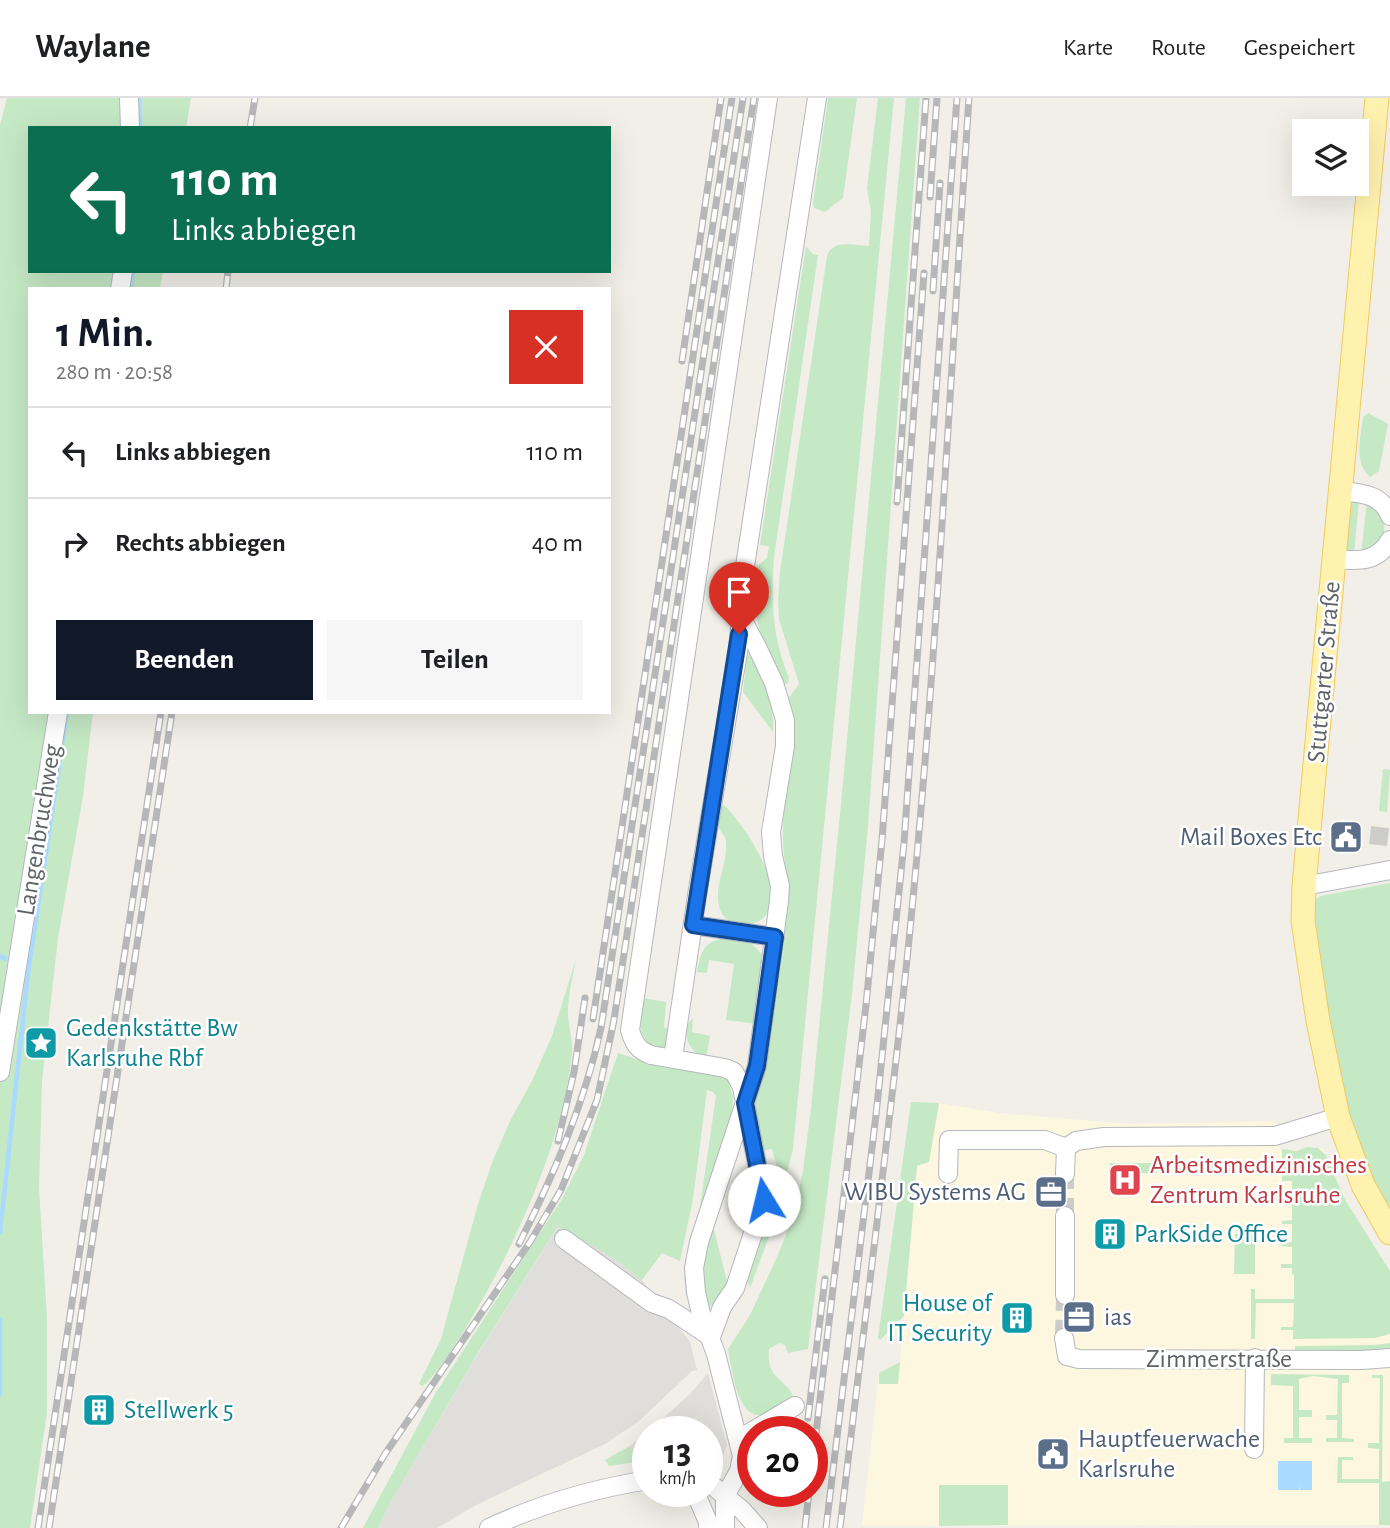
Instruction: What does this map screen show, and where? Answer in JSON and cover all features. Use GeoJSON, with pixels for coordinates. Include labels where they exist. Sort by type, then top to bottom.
{"type":"FeatureCollection","features":[{"type":"Feature","properties":{"kind":"main road","name":"Stuttgarter Straße"},"geometry":{"type":"LineString","coordinates":[[1377,98],[1304,886],[1303,921],[1326,1067],[1338,1117],[1363,1185],[1390,1233]]}},
{"type":"Feature","properties":{"kind":"street"},"geometry":{"type":"LineString","coordinates":[[129,98],[130,126]]}},
{"type":"Feature","properties":{"kind":"street"},"geometry":{"type":"LineString","coordinates":[[711,1337],[722,1307],[735,1288],[764,1200],[742,1087],[734,1072],[641,1051],[633,1043],[630,1030],[768,98]]}},
{"type":"Feature","properties":{"kind":"street"},"geometry":{"type":"LineString","coordinates":[[673,1058],[738,652],[744,569],[817,98]]}},
{"type":"Feature","properties":{"kind":"street"},"geometry":{"type":"LineString","coordinates":[[1340,491],[1371,496],[1387,504]]}},
{"type":"Feature","properties":{"kind":"street"},"geometry":{"type":"LineString","coordinates":[[1334,559],[1361,562],[1369,560],[1379,554],[1390,540]]}},
{"type":"Feature","properties":{"kind":"street"},"geometry":{"type":"LineString","coordinates":[[737,1431],[711,1337],[701,1314],[694,1268],[705,1223],[757,1066],[780,886],[771,832],[785,746],[785,720],[774,683],[741,617]]}},
{"type":"Feature","properties":{"kind":"street","name":"Langenbruchweg"},"geometry":{"type":"LineString","coordinates":[[0,1072],[58,714]]}},
{"type":"Feature","properties":{"kind":"street"},"geometry":{"type":"LineString","coordinates":[[1304,886],[1390,870]]}},
{"type":"Feature","properties":{"kind":"street"},"geometry":{"type":"LineString","coordinates":[[693,925],[775,937]]}},
{"type":"Feature","properties":{"kind":"street"},"geometry":{"type":"LineString","coordinates":[[1066,1148],[1076,1141],[1104,1137],[1275,1136],[1338,1117]]}},
{"type":"Feature","properties":{"kind":"street"},"geometry":{"type":"LineString","coordinates":[[948,1174],[950,1140],[1045,1140],[1066,1148]]}},
{"type":"Feature","properties":{"kind":"street"},"geometry":{"type":"LineString","coordinates":[[1065,1174],[1066,1148]]}},
{"type":"Feature","properties":{"kind":"street"},"geometry":{"type":"LineString","coordinates":[[1065,1216],[1065,1295]]}},
{"type":"Feature","properties":{"kind":"street"},"geometry":{"type":"LineString","coordinates":[[564,1240],[652,1303],[669,1309],[711,1337]]}},
{"type":"Feature","properties":{"kind":"street","name":"Zimmerstraße"},"geometry":{"type":"LineString","coordinates":[[1064,1338],[1067,1356],[1079,1359],[1390,1358]]}},
{"type":"Feature","properties":{"kind":"street"},"geometry":{"type":"LineString","coordinates":[[1254,1449],[1255,1359]]}},
{"type":"Feature","properties":{"kind":"street"},"geometry":{"type":"LineString","coordinates":[[776,1416],[794,1405]]}},
{"type":"Feature","properties":{"kind":"street"},"geometry":{"type":"LineString","coordinates":[[725,1528],[725,1496],[737,1475]]}},
{"type":"Feature","properties":{"kind":"street"},"geometry":{"type":"LineString","coordinates":[[489,1528],[572,1496],[632,1483]]}},
{"type":"Feature","properties":{"kind":"street"},"geometry":{"type":"LineString","coordinates":[[725,1496],[758,1528]]}},
{"type":"Feature","properties":{"kind":"street"},"geometry":{"type":"LineString","coordinates":[[705,1507],[708,1528]]}},
{"type":"Feature","properties":{"kind":"shaded area"},"geometry":{"type":"Polygon","coordinates":[[[939,1103],[999,1113],[1130,1124],[1275,1121],[1280,1151],[1323,1148],[1344,1198],[1390,1271],[1390,1525],[862,1526],[879,1373],[900,1362],[917,1165],[929,1162],[939,1103]]]}},
{"type":"Feature","properties":{"kind":"shaded area"},"geometry":{"type":"Polygon","coordinates":[[[559,1225],[615,1259],[642,1280],[690,1342],[697,1370],[692,1371],[644,1416],[632,1416],[632,1426],[605,1444],[476,1505],[437,1528],[378,1528],[478,1354],[559,1225]]]}},
{"type":"Feature","properties":{"kind":"shaded area"},"geometry":{"type":"Polygon","coordinates":[[[708,1373],[719,1416],[666,1416],[708,1373]]]}},
{"type":"Feature","properties":{"kind":"shaded area"},"geometry":{"type":"Polygon","coordinates":[[[723,1430],[727,1445],[723,1456],[723,1430]]]}},
{"type":"Feature","properties":{"kind":"green space"},"geometry":{"type":"Polygon","coordinates":[[[7,98],[191,98],[186,126],[28,126],[28,273],[163,273],[160,287],[28,287],[28,714],[93,714],[83,796],[58,938],[42,1081],[39,1188],[47,1318],[47,1413],[30,1528],[0,1528],[0,125],[7,98]]]}},
{"type":"Feature","properties":{"kind":"green space"},"geometry":{"type":"Polygon","coordinates":[[[828,98],[857,98],[843,198],[825,212],[814,208],[813,203],[828,98]]]}},
{"type":"Feature","properties":{"kind":"green space"},"geometry":{"type":"Polygon","coordinates":[[[878,98],[894,98],[793,1149],[774,1223],[750,1288],[747,1279],[769,1207],[769,1187],[781,1183],[772,1149],[761,1151],[754,1109],[786,898],[783,828],[793,731],[788,699],[799,684],[779,619],[780,572],[827,256],[839,245],[869,246],[871,211],[867,189],[878,98]]]}},
{"type":"Feature","properties":{"kind":"green space"},"geometry":{"type":"Polygon","coordinates":[[[906,98],[920,98],[868,826],[852,994],[808,1349],[788,1353],[785,1345],[779,1343],[769,1349],[770,1367],[793,1396],[772,1411],[756,1415],[742,1402],[734,1380],[728,1349],[750,1315],[778,1255],[793,1216],[803,1171],[841,804],[906,98]]]}},
{"type":"Feature","properties":{"kind":"green space"},"geometry":{"type":"Polygon","coordinates":[[[806,246],[813,254],[818,255],[773,573],[776,633],[789,678],[784,685],[759,628],[755,585],[757,566],[767,558],[769,546],[760,545],[806,246]]]}},
{"type":"Feature","properties":{"kind":"green space"},"geometry":{"type":"Polygon","coordinates":[[[1368,413],[1388,424],[1379,471],[1370,477],[1361,464],[1359,448],[1363,417],[1368,413]]]}},
{"type":"Feature","properties":{"kind":"green space"},"geometry":{"type":"Polygon","coordinates":[[[1359,499],[1354,555],[1345,549],[1350,502],[1359,499]]]}},
{"type":"Feature","properties":{"kind":"green space"},"geometry":{"type":"Polygon","coordinates":[[[1367,501],[1380,513],[1384,531],[1380,542],[1361,555],[1367,501]]]}},
{"type":"Feature","properties":{"kind":"green space"},"geometry":{"type":"Polygon","coordinates":[[[750,653],[756,660],[768,690],[773,732],[743,692],[747,657],[750,653]]]}},
{"type":"Feature","properties":{"kind":"green space"},"geometry":{"type":"Polygon","coordinates":[[[1383,769],[1390,770],[1387,812],[1379,811],[1383,769]]]}},
{"type":"Feature","properties":{"kind":"green space"},"geometry":{"type":"Polygon","coordinates":[[[724,805],[759,854],[770,884],[772,898],[769,910],[764,917],[750,924],[734,923],[727,919],[719,906],[718,890],[726,840],[718,823],[721,807],[724,805]]]}},
{"type":"Feature","properties":{"kind":"green space"},"geometry":{"type":"Polygon","coordinates":[[[1390,883],[1390,1207],[1379,1194],[1347,1121],[1333,1051],[1311,904],[1320,896],[1390,883]]]}},
{"type":"Feature","properties":{"kind":"green space"},"geometry":{"type":"Polygon","coordinates":[[[730,938],[752,944],[764,956],[758,1024],[726,1020],[734,964],[709,960],[707,973],[697,972],[706,947],[715,941],[730,938]]]}},
{"type":"Feature","properties":{"kind":"green space"},"geometry":{"type":"Polygon","coordinates":[[[576,959],[568,1006],[572,1054],[567,1088],[547,1158],[520,1226],[487,1291],[448,1355],[423,1386],[419,1384],[441,1339],[492,1163],[552,1036],[576,959]]]}},
{"type":"Feature","properties":{"kind":"green space"},"geometry":{"type":"Polygon","coordinates":[[[643,998],[666,1002],[664,1028],[671,1029],[667,1045],[662,1049],[647,1042],[643,1036],[643,998]]]}},
{"type":"Feature","properties":{"kind":"green space"},"geometry":{"type":"Polygon","coordinates":[[[693,1018],[692,1032],[710,1036],[706,1059],[695,1052],[686,1036],[686,1029],[693,1018]]]}},
{"type":"Feature","properties":{"kind":"green space"},"geometry":{"type":"Polygon","coordinates":[[[618,1053],[723,1076],[728,1081],[733,1096],[732,1119],[690,1299],[686,1296],[684,1274],[699,1214],[716,1096],[707,1090],[693,1199],[680,1261],[662,1253],[642,1280],[615,1259],[558,1226],[478,1353],[378,1528],[363,1528],[435,1394],[562,1199],[584,1155],[618,1053]]]}},
{"type":"Feature","properties":{"kind":"green space"},"geometry":{"type":"Polygon","coordinates":[[[911,1102],[939,1103],[929,1162],[917,1166],[904,1316],[880,1340],[878,1338],[911,1102]]]}},
{"type":"Feature","properties":{"kind":"green space"},"geometry":{"type":"Polygon","coordinates":[[[1307,1147],[1318,1148],[1326,1155],[1344,1198],[1390,1271],[1390,1334],[1375,1338],[1293,1339],[1293,1330],[1281,1330],[1281,1327],[1293,1327],[1294,1303],[1256,1303],[1255,1339],[1251,1339],[1251,1289],[1255,1289],[1255,1299],[1294,1299],[1292,1268],[1281,1268],[1281,1264],[1292,1264],[1292,1247],[1281,1246],[1282,1243],[1292,1242],[1292,1224],[1282,1224],[1282,1221],[1292,1220],[1292,1203],[1282,1202],[1282,1199],[1292,1198],[1292,1181],[1282,1181],[1282,1149],[1296,1151],[1307,1147]]]}},
{"type":"Feature","properties":{"kind":"green space"},"geometry":{"type":"Polygon","coordinates":[[[1110,1163],[1157,1163],[1157,1173],[1110,1173],[1110,1163]]]}},
{"type":"Feature","properties":{"kind":"green space"},"geometry":{"type":"Polygon","coordinates":[[[1186,1163],[1239,1163],[1239,1173],[1186,1173],[1186,1163]]]}},
{"type":"Feature","properties":{"kind":"green space"},"geometry":{"type":"Polygon","coordinates":[[[713,1226],[728,1285],[709,1308],[704,1286],[704,1267],[706,1248],[713,1226]]]}},
{"type":"Feature","properties":{"kind":"green space"},"geometry":{"type":"Polygon","coordinates":[[[1235,1234],[1255,1234],[1255,1274],[1234,1274],[1235,1234]]]}},
{"type":"Feature","properties":{"kind":"green space"},"geometry":{"type":"Polygon","coordinates":[[[1390,1343],[1390,1350],[1295,1350],[1295,1346],[1390,1343]]]}},
{"type":"Feature","properties":{"kind":"green space"},"geometry":{"type":"Polygon","coordinates":[[[900,1362],[898,1384],[879,1384],[879,1373],[900,1362]]]}},
{"type":"Feature","properties":{"kind":"green space"},"geometry":{"type":"Polygon","coordinates":[[[1271,1374],[1349,1375],[1349,1383],[1342,1383],[1342,1438],[1354,1439],[1354,1442],[1326,1442],[1326,1438],[1337,1438],[1337,1420],[1326,1420],[1326,1415],[1337,1415],[1338,1379],[1313,1376],[1299,1379],[1299,1410],[1312,1410],[1312,1417],[1299,1417],[1299,1438],[1312,1438],[1312,1443],[1284,1443],[1284,1438],[1293,1438],[1293,1386],[1271,1385],[1271,1374]]]}},
{"type":"Feature","properties":{"kind":"green space"},"geometry":{"type":"Polygon","coordinates":[[[1372,1375],[1383,1375],[1382,1482],[1390,1481],[1390,1525],[1379,1525],[1379,1483],[1337,1483],[1338,1457],[1353,1457],[1353,1460],[1342,1460],[1342,1479],[1379,1479],[1379,1449],[1368,1448],[1368,1443],[1379,1443],[1380,1378],[1372,1378],[1372,1375]]]}},
{"type":"Feature","properties":{"kind":"green space"},"geometry":{"type":"Polygon","coordinates":[[[630,1446],[632,1463],[609,1466],[605,1460],[630,1446]]]}},
{"type":"Feature","properties":{"kind":"green space"},"geometry":{"type":"Polygon","coordinates":[[[939,1485],[1008,1485],[1008,1525],[939,1526],[939,1485]]]}},
{"type":"Feature","properties":{"kind":"water"},"geometry":{"type":"Polygon","coordinates":[[[1278,1461],[1312,1461],[1312,1490],[1300,1490],[1300,1486],[1299,1490],[1278,1490],[1278,1461]]]}},
{"type":"Feature","properties":{"kind":"waterway"},"geometry":{"type":"LineString","coordinates":[[139,98],[140,126]]}},
{"type":"Feature","properties":{"kind":"waterway"},"geometry":{"type":"LineString","coordinates":[[130,287],[133,273]]}},
{"type":"Feature","properties":{"kind":"waterway"},"geometry":{"type":"LineString","coordinates":[[0,1233],[28,973],[67,714]]}},
{"type":"Feature","properties":{"kind":"waterway"},"geometry":{"type":"LineString","coordinates":[[0,956],[5,959]]}},
{"type":"Feature","properties":{"kind":"waterway"},"geometry":{"type":"LineString","coordinates":[[0,1319],[0,1394]]}},
{"type":"Feature","properties":{"kind":"tunnel"},"geometry":{"type":"LineString","coordinates":[[1378,845],[1381,819]]}},
{"type":"Feature","properties":{"kind":"tunnel"},"geometry":{"type":"LineString","coordinates":[[1065,1174],[1065,1216]]}},
{"type":"Feature","properties":{"kind":"tunnel"},"geometry":{"type":"LineString","coordinates":[[1064,1338],[1065,1295]]}},
{"type":"Feature","properties":{"kind":"railway"},"geometry":{"type":"LineString","coordinates":[[250,126],[255,98]]}},
{"type":"Feature","properties":{"kind":"railway"},"geometry":{"type":"LineString","coordinates":[[682,361],[721,98]]}},
{"type":"Feature","properties":{"kind":"railway"},"geometry":{"type":"LineString","coordinates":[[593,1019],[732,98]]}},
{"type":"Feature","properties":{"kind":"railway"},"geometry":{"type":"LineString","coordinates":[[519,1244],[567,1139],[601,1028],[743,98]]}},
{"type":"Feature","properties":{"kind":"railway"},"geometry":{"type":"LineString","coordinates":[[341,1528],[385,1454],[530,1242],[561,1190],[597,1100],[614,1020],[754,98]]}},
{"type":"Feature","properties":{"kind":"railway"},"geometry":{"type":"LineString","coordinates":[[897,502],[926,98]]}},
{"type":"Feature","properties":{"kind":"railway"},"geometry":{"type":"LineString","coordinates":[[930,197],[937,98]]}},
{"type":"Feature","properties":{"kind":"railway"},"geometry":{"type":"LineString","coordinates":[[826,1528],[876,1115],[904,843],[957,98]]}},
{"type":"Feature","properties":{"kind":"railway"},"geometry":{"type":"LineString","coordinates":[[840,1528],[893,1087],[919,835],[969,98]]}},
{"type":"Feature","properties":{"kind":"railway"},"geometry":{"type":"LineString","coordinates":[[933,291],[940,183]]}},
{"type":"Feature","properties":{"kind":"railway"},"geometry":{"type":"LineString","coordinates":[[226,287],[228,273]]}},
{"type":"Feature","properties":{"kind":"railway"},"geometry":{"type":"LineString","coordinates":[[818,1416],[866,1005],[882,840],[924,273]]}},
{"type":"Feature","properties":{"kind":"railway"},"geometry":{"type":"LineString","coordinates":[[38,1528],[161,714]]}},
{"type":"Feature","properties":{"kind":"railway"},"geometry":{"type":"LineString","coordinates":[[49,1528],[172,714]]}},
{"type":"Feature","properties":{"kind":"railway"},"geometry":{"type":"LineString","coordinates":[[558,1141],[574,1072],[585,998]]}},
{"type":"Feature","properties":{"kind":"railway"},"geometry":{"type":"LineString","coordinates":[[808,1416],[825,1279]]}},
{"type":"Feature","properties":{"kind":"railway"},"geometry":{"type":"LineString","coordinates":[[805,1528],[807,1507]]}},
{"type":"Feature","properties":{"kind":"place","name":"Mail Boxes Etc"},"geometry":{"type":"Point","coordinates":[1346,837]}},
{"type":"Feature","properties":{"kind":"place","name":"Gedenkstätte Bw Karlsruhe Rbf"},"geometry":{"type":"Point","coordinates":[41,1043]}},
{"type":"Feature","properties":{"kind":"place","name":"Arbeitsmedizinisches Zentrum Karlsruhe"},"geometry":{"type":"Point","coordinates":[1125,1180]}},
{"type":"Feature","properties":{"kind":"place","name":"WIBU Systems AG"},"geometry":{"type":"Point","coordinates":[1051,1192]}},
{"type":"Feature","properties":{"kind":"place","name":"ParkSide Office"},"geometry":{"type":"Point","coordinates":[1110,1234]}},
{"type":"Feature","properties":{"kind":"place","name":"ias"},"geometry":{"type":"Point","coordinates":[1079,1317]}},
{"type":"Feature","properties":{"kind":"place","name":"House of IT Security"},"geometry":{"type":"Point","coordinates":[1017,1318]}},
{"type":"Feature","properties":{"kind":"place","name":"Stellwerk 5"},"geometry":{"type":"Point","coordinates":[99,1410]}},
{"type":"Feature","properties":{"kind":"place","name":"Hauptfeuerwache Karlsruhe"},"geometry":{"type":"Point","coordinates":[1053,1454]}},
{"type":"Feature","properties":{"kind":"route"},"geometry":{"type":"LineString","coordinates":[[739,634],[693,925],[775,937],[757,1066],[745,1103],[764,1200]]}}]}
